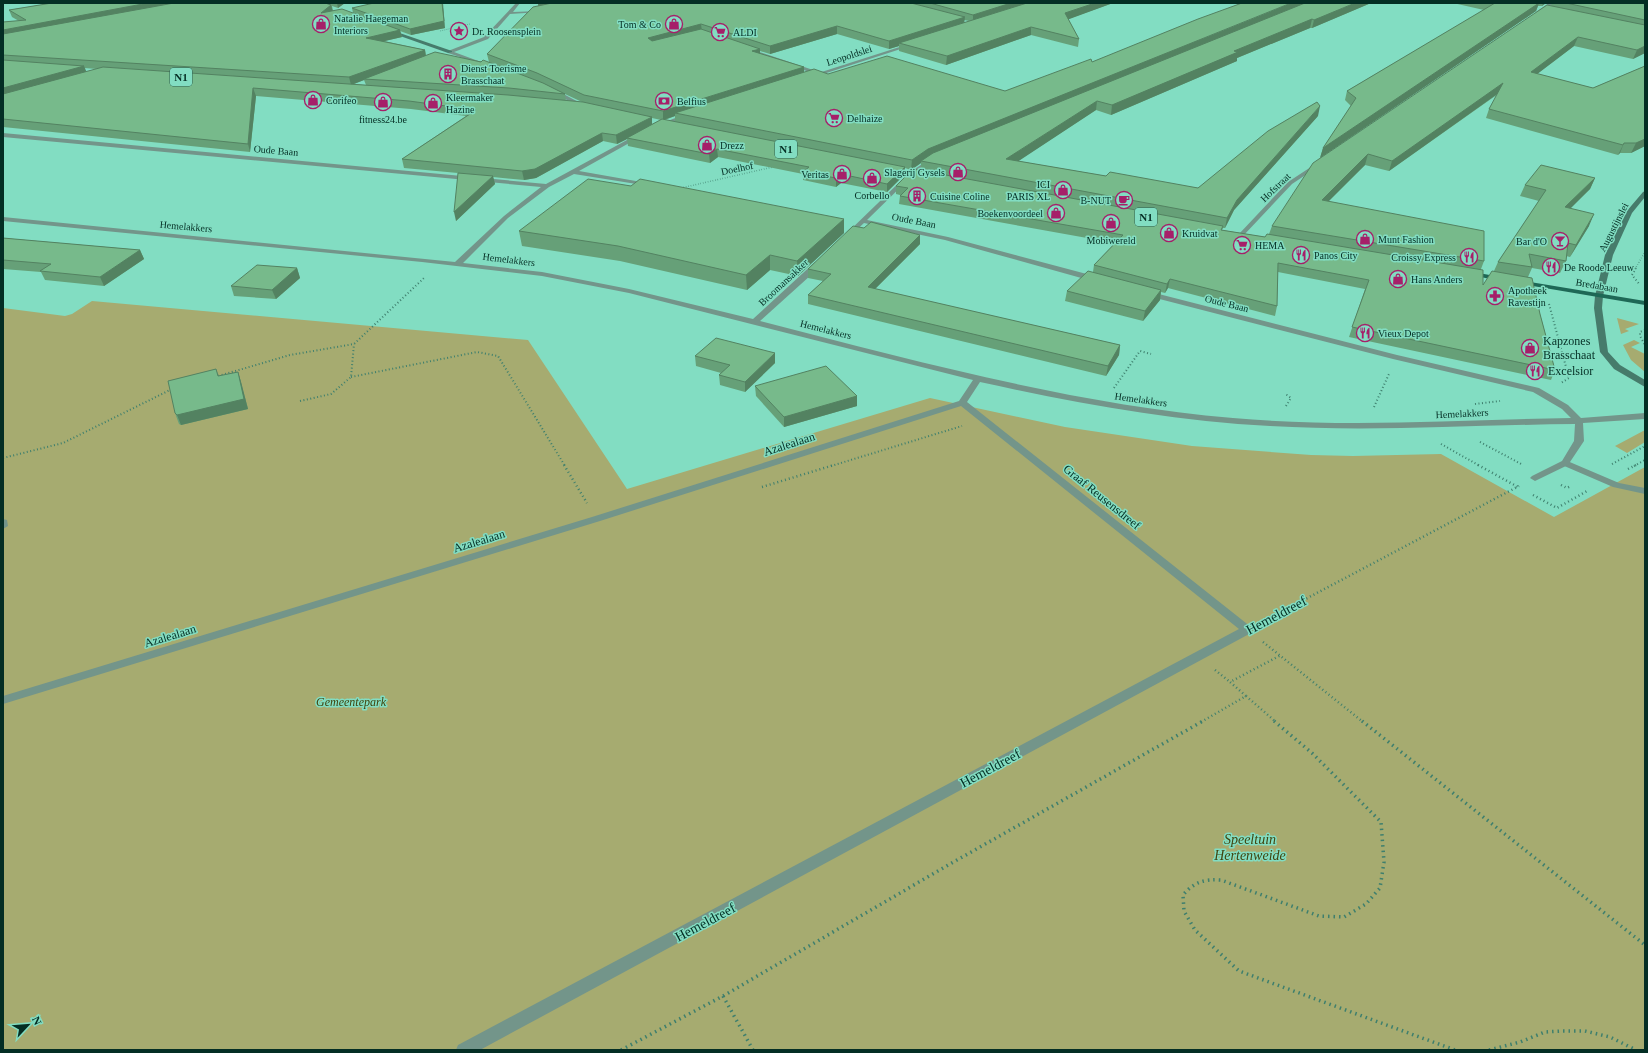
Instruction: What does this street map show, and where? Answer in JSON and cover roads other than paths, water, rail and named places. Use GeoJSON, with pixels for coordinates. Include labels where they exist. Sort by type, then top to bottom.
{"type":"FeatureCollection","features":[{"type":"Feature","properties":{"kind":"main road"},"geometry":{"type":"LineString","coordinates":[[568,105],[592,109]]}},
{"type":"Feature","properties":{"kind":"main road"},"geometry":{"type":"LineString","coordinates":[[661,124],[674,126]]}},
{"type":"Feature","properties":{"kind":"main road"},"geometry":{"type":"LineString","coordinates":[[881,168],[930,177]]}},
{"type":"Feature","properties":{"kind":"main road"},"geometry":{"type":"LineString","coordinates":[[1234,233],[1244,235]]}},
{"type":"Feature","properties":{"kind":"main road","name":"Bredabaan"},"geometry":{"type":"LineString","coordinates":[[1463,272],[1645,303]]}},
{"type":"Feature","properties":{"kind":"street"},"geometry":{"type":"LineString","coordinates":[[440,56],[486,38],[518,3]]}},
{"type":"Feature","properties":{"kind":"street"},"geometry":{"type":"LineString","coordinates":[[1532,18],[1552,3]]}},
{"type":"Feature","properties":{"kind":"street"},"geometry":{"type":"LineString","coordinates":[[509,13],[524,13],[546,10]]}},
{"type":"Feature","properties":{"kind":"street"},"geometry":{"type":"LineString","coordinates":[[380,27],[484,65]]}},
{"type":"Feature","properties":{"kind":"street","name":"Leopoldslei"},"geometry":{"type":"LineString","coordinates":[[805,78],[917,43]]}},
{"type":"Feature","properties":{"kind":"street"},"geometry":{"type":"LineString","coordinates":[[742,47],[820,74]]}},
{"type":"Feature","properties":{"kind":"street"},"geometry":{"type":"LineString","coordinates":[[547,88],[567,97],[584,108]]}},
{"type":"Feature","properties":{"kind":"street"},"geometry":{"type":"LineString","coordinates":[[654,125],[695,113]]}},
{"type":"Feature","properties":{"kind":"street"},"geometry":{"type":"LineString","coordinates":[[457,264],[506,217],[548,186],[648,131]]}},
{"type":"Feature","properties":{"kind":"street","name":"Oude Baan"},"geometry":{"type":"LineString","coordinates":[[3,135],[548,186]]}},
{"type":"Feature","properties":{"kind":"street"},"geometry":{"type":"LineString","coordinates":[[842,241],[857,224],[911,174],[937,158]]}},
{"type":"Feature","properties":{"kind":"street","name":"Hofstraat"},"geometry":{"type":"LineString","coordinates":[[1244,235],[1290,183],[1325,160]]}},
{"type":"Feature","properties":{"kind":"street"},"geometry":{"type":"LineString","coordinates":[[573,172],[675,190]]}},
{"type":"Feature","properties":{"kind":"street","name":"Augustijnslei"},"geometry":{"type":"LineString","coordinates":[[1645,193],[1629,212],[1609,255],[1599,296],[1601,334],[1604,352],[1617,368],[1645,384]]}},
{"type":"Feature","properties":{"kind":"street","name":"Hemelakkers"},"geometry":{"type":"LineString","coordinates":[[3,220],[457,264],[542,274],[652,296],[978,379],[1104,405],[1157,413],[1236,422],[1410,427],[1519,422],[1618,420],[1645,416]]}},
{"type":"Feature","properties":{"kind":"street","name":"Oude Baan"},"geometry":{"type":"LineString","coordinates":[[857,224],[946,238],[1103,281]]}},
{"type":"Feature","properties":{"kind":"street","name":"Broomansakker"},"geometry":{"type":"LineString","coordinates":[[755,322],[826,256]]}},
{"type":"Feature","properties":{"kind":"street","name":"Oude Baan"},"geometry":{"type":"LineString","coordinates":[[1141,291],[1381,354],[1536,390],[1565,407],[1579,421]]}},
{"type":"Feature","properties":{"kind":"street"},"geometry":{"type":"LineString","coordinates":[[962,403],[978,379]]}},
{"type":"Feature","properties":{"kind":"street","name":"Azalealaan"},"geometry":{"type":"LineString","coordinates":[[3,700],[596,519],[962,403]]}},
{"type":"Feature","properties":{"kind":"street","name":"Graaf Reusensdreef"},"geometry":{"type":"LineString","coordinates":[[962,403],[1247,630]]}},
{"type":"Feature","properties":{"kind":"street"},"geometry":{"type":"LineString","coordinates":[[1535,478],[1565,463],[1579,441],[1579,421]]}},
{"type":"Feature","properties":{"kind":"street"},"geometry":{"type":"LineString","coordinates":[[1565,463],[1605,481],[1645,492]]}},
{"type":"Feature","properties":{"kind":"street","name":"Hemeldreef"},"geometry":{"type":"LineString","coordinates":[[464,1050],[1247,630]]}},
{"type":"Feature","properties":{"kind":"place","name":"Natalie Haegeman Interiors"},"geometry":{"type":"Point","coordinates":[321,24]}},
{"type":"Feature","properties":{"kind":"place","name":"Tom & Co"},"geometry":{"type":"Point","coordinates":[674,24]}},
{"type":"Feature","properties":{"kind":"place","name":"Dr. Roosensplein"},"geometry":{"type":"Point","coordinates":[459,31]}},
{"type":"Feature","properties":{"kind":"place","name":"ALDI"},"geometry":{"type":"Point","coordinates":[720,32]}},
{"type":"Feature","properties":{"kind":"place","name":"Dienst Toerisme Brasschaat"},"geometry":{"type":"Point","coordinates":[448,74]}},
{"type":"Feature","properties":{"kind":"place","name":"Corifeo"},"geometry":{"type":"Point","coordinates":[313,100]}},
{"type":"Feature","properties":{"kind":"place","name":"Belfius"},"geometry":{"type":"Point","coordinates":[664,101]}},
{"type":"Feature","properties":{"kind":"place","name":"fitness24.be"},"geometry":{"type":"Point","coordinates":[383,102]}},
{"type":"Feature","properties":{"kind":"place","name":"Kleermaker Hazine"},"geometry":{"type":"Point","coordinates":[433,103]}},
{"type":"Feature","properties":{"kind":"place","name":"Delhaize"},"geometry":{"type":"Point","coordinates":[834,118]}},
{"type":"Feature","properties":{"kind":"place","name":"Drezz"},"geometry":{"type":"Point","coordinates":[707,145]}},
{"type":"Feature","properties":{"kind":"place","name":"Slagerij Gysels"},"geometry":{"type":"Point","coordinates":[958,172]}},
{"type":"Feature","properties":{"kind":"place","name":"Veritas"},"geometry":{"type":"Point","coordinates":[842,174]}},
{"type":"Feature","properties":{"kind":"place","name":"Corbello"},"geometry":{"type":"Point","coordinates":[872,178]}},
{"type":"Feature","properties":{"kind":"place","name":"ICI PARIS XL"},"geometry":{"type":"Point","coordinates":[1063,190]}},
{"type":"Feature","properties":{"kind":"place","name":"Cuisine Coline"},"geometry":{"type":"Point","coordinates":[917,196]}},
{"type":"Feature","properties":{"kind":"place","name":"B-NUT"},"geometry":{"type":"Point","coordinates":[1124,200]}},
{"type":"Feature","properties":{"kind":"place","name":"Boekenvoordeel"},"geometry":{"type":"Point","coordinates":[1056,213]}},
{"type":"Feature","properties":{"kind":"place","name":"Mobiwereld"},"geometry":{"type":"Point","coordinates":[1111,223]}},
{"type":"Feature","properties":{"kind":"place","name":"Kruidvat"},"geometry":{"type":"Point","coordinates":[1169,233]}},
{"type":"Feature","properties":{"kind":"place","name":"Munt Fashion"},"geometry":{"type":"Point","coordinates":[1365,239]}},
{"type":"Feature","properties":{"kind":"place","name":"Bar d'O"},"geometry":{"type":"Point","coordinates":[1560,241]}},
{"type":"Feature","properties":{"kind":"place","name":"HEMA"},"geometry":{"type":"Point","coordinates":[1242,245]}},
{"type":"Feature","properties":{"kind":"place","name":"Panos City"},"geometry":{"type":"Point","coordinates":[1301,255]}},
{"type":"Feature","properties":{"kind":"place","name":"Croissy Express"},"geometry":{"type":"Point","coordinates":[1469,257]}},
{"type":"Feature","properties":{"kind":"place","name":"De Roode Leeuw"},"geometry":{"type":"Point","coordinates":[1551,267]}},
{"type":"Feature","properties":{"kind":"place","name":"Hans Anders"},"geometry":{"type":"Point","coordinates":[1398,279]}},
{"type":"Feature","properties":{"kind":"place","name":"Apotheek Ravestijn"},"geometry":{"type":"Point","coordinates":[1495,296]}},
{"type":"Feature","properties":{"kind":"place","name":"Vieux Depot"},"geometry":{"type":"Point","coordinates":[1365,333]}},
{"type":"Feature","properties":{"kind":"place","name":"Kapzones Brasschaat"},"geometry":{"type":"Point","coordinates":[1530,348]}},
{"type":"Feature","properties":{"kind":"place","name":"Excelsior"},"geometry":{"type":"Point","coordinates":[1535,371]}},
{"type":"Feature","properties":{"kind":"park label","name":"Gemeentepark"},"geometry":{"type":"Point","coordinates":[351,702]}},
{"type":"Feature","properties":{"kind":"park label","name":"Speeltuin Hertenweide"},"geometry":{"type":"Point","coordinates":[1250,848]}}]}
